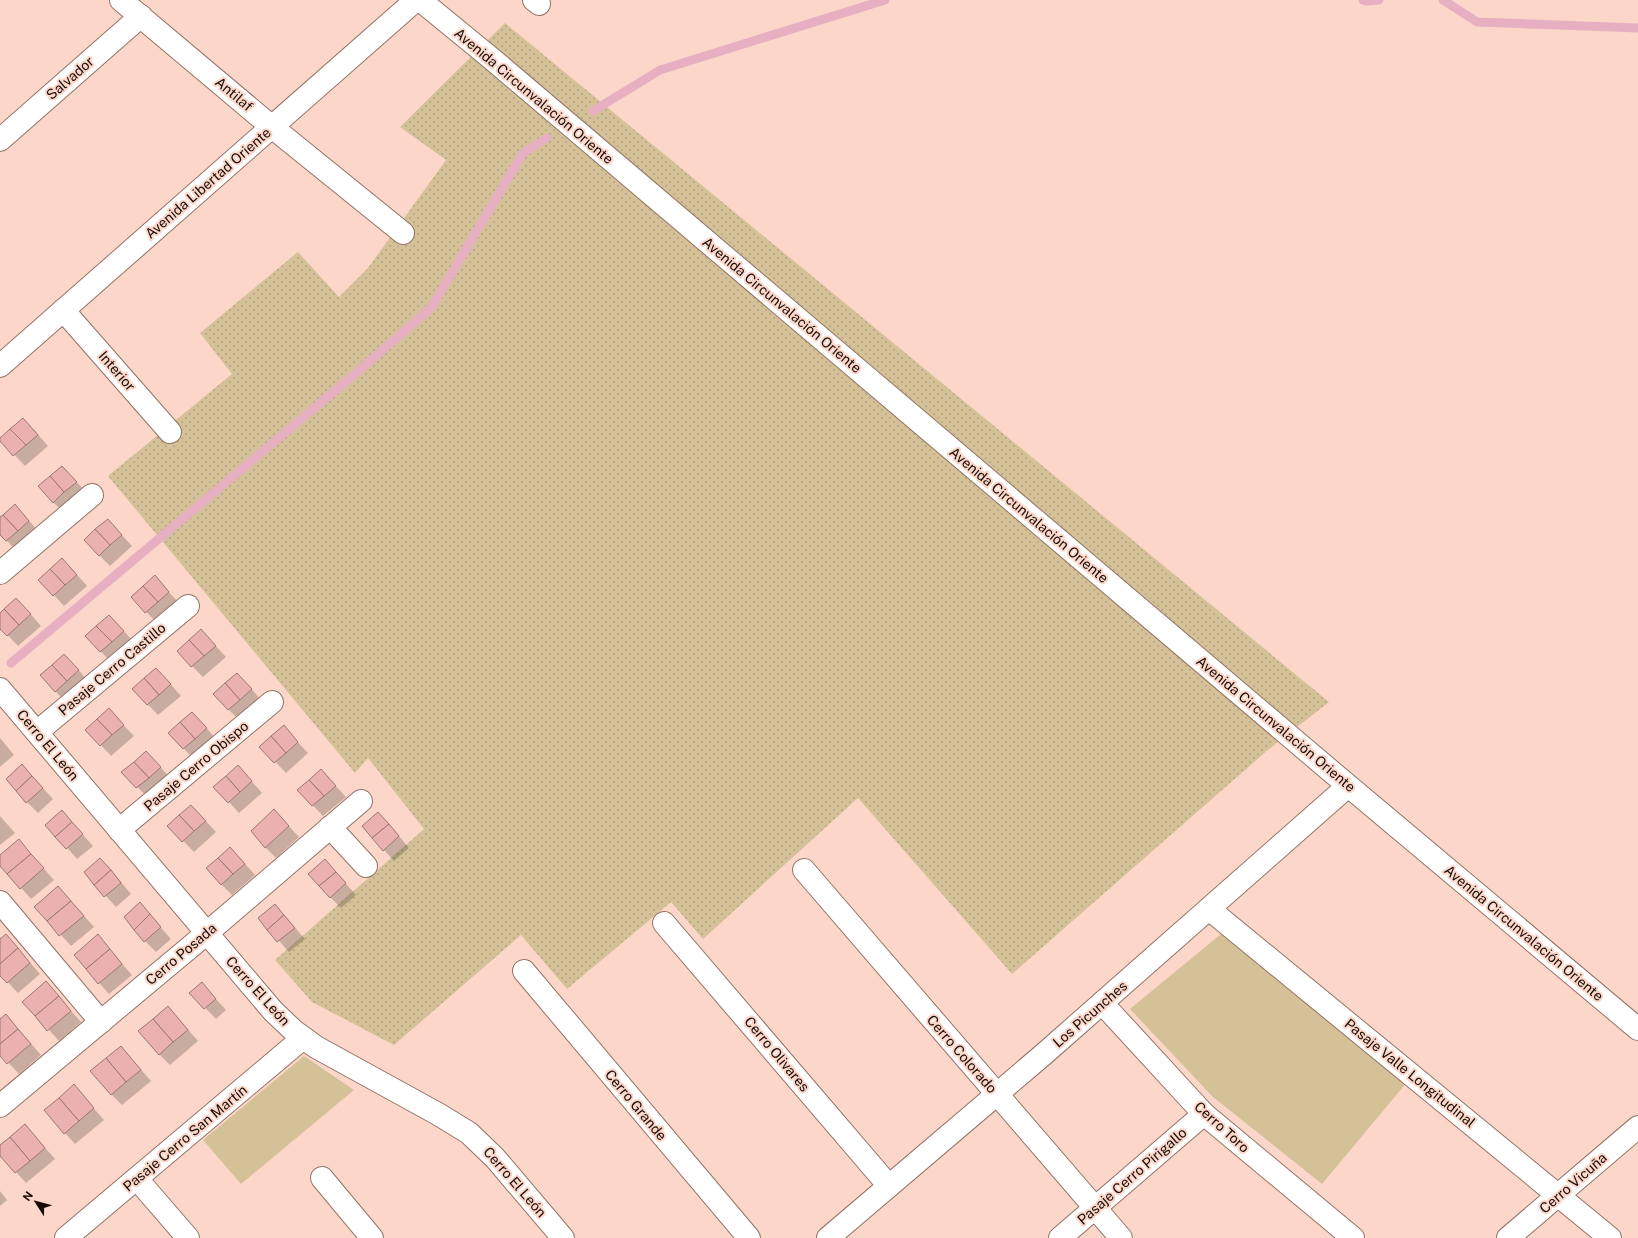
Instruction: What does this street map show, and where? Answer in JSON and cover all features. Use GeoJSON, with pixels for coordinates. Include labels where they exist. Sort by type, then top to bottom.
{"type":"FeatureCollection","features":[{"type":"Feature","properties":{"kind":"street","name":"Antilaf"},"geometry":{"type":"LineString","coordinates":[[121,0],[272,127],[403,233]]}},
{"type":"Feature","properties":{"kind":"street","name":"Avenida Libertad Oriente"},"geometry":{"type":"LineString","coordinates":[[0,366],[416,0]]}},
{"type":"Feature","properties":{"kind":"street","name":"Avenida Circunvalación Oriente"},"geometry":{"type":"LineString","coordinates":[[420,0],[504,69],[1348,786],[1638,1029]]}},
{"type":"Feature","properties":{"kind":"street","name":"Salvador"},"geometry":{"type":"LineString","coordinates":[[0,140],[141,16]]}},
{"type":"Feature","properties":{"kind":"street","name":"Interior"},"geometry":{"type":"LineString","coordinates":[[63,310],[170,432]]}},
{"type":"Feature","properties":{"kind":"street"},"geometry":{"type":"LineString","coordinates":[[0,573],[92,495]]}},
{"type":"Feature","properties":{"kind":"street","name":"Pasaje Cerro Castillo"},"geometry":{"type":"LineString","coordinates":[[37,732],[188,606]]}},
{"type":"Feature","properties":{"kind":"street","name":"Cerro El León"},"geometry":{"type":"LineString","coordinates":[[0,689],[273,1011],[303,1038],[339,1061],[438,1114],[469,1133],[496,1158],[563,1238]]}},
{"type":"Feature","properties":{"kind":"street","name":"Pasaje Cerro Obispo"},"geometry":{"type":"LineString","coordinates":[[119,830],[272,702]]}},
{"type":"Feature","properties":{"kind":"street","name":"Los Picunches"},"geometry":{"type":"LineString","coordinates":[[828,1238],[1102,1003],[1348,786]]}},
{"type":"Feature","properties":{"kind":"street","name":"Cerro Posada"},"geometry":{"type":"LineString","coordinates":[[2,1099],[101,1022],[361,801]]}},
{"type":"Feature","properties":{"kind":"street"},"geometry":{"type":"LineString","coordinates":[[330,827],[366,866]]}},
{"type":"Feature","properties":{"kind":"street","name":"Cerro Colorado"},"geometry":{"type":"LineString","coordinates":[[804,870],[1120,1238]]}},
{"type":"Feature","properties":{"kind":"street"},"geometry":{"type":"LineString","coordinates":[[0,902],[101,1022]]}},
{"type":"Feature","properties":{"kind":"street","name":"Pasaje Valle Longitudinal"},"geometry":{"type":"LineString","coordinates":[[1209,909],[1610,1238]]}},
{"type":"Feature","properties":{"kind":"street","name":"Cerro Olivares"},"geometry":{"type":"LineString","coordinates":[[664,923],[889,1186]]}},
{"type":"Feature","properties":{"kind":"street","name":"Cerro Grande"},"geometry":{"type":"LineString","coordinates":[[524,971],[749,1238]]}},
{"type":"Feature","properties":{"kind":"street","name":"Cerro Toro"},"geometry":{"type":"LineString","coordinates":[[1102,1003],[1204,1114],[1354,1238]]}},
{"type":"Feature","properties":{"kind":"street","name":"Pasaje Cerro San Martín"},"geometry":{"type":"LineString","coordinates":[[66,1238],[303,1038]]}},
{"type":"Feature","properties":{"kind":"street","name":"Pasaje Cerro Pirigallo"},"geometry":{"type":"LineString","coordinates":[[1060,1238],[1204,1114]]}},
{"type":"Feature","properties":{"kind":"street","name":"Cerro Vicuña"},"geometry":{"type":"LineString","coordinates":[[1508,1238],[1638,1127]]}},
{"type":"Feature","properties":{"kind":"street"},"geometry":{"type":"LineString","coordinates":[[322,1178],[372,1238]]}},
{"type":"Feature","properties":{"kind":"street"},"geometry":{"type":"LineString","coordinates":[[137,1179],[188,1238]]}},
{"type":"Feature","properties":{"kind":"shaded area"},"geometry":{"type":"Polygon","coordinates":[[[505,23],[1329,702],[1269,749],[1012,974],[858,798],[703,939],[671,902],[567,989],[521,935],[394,1045],[312,1002],[275,960],[424,829],[368,758],[355,773],[108,476],[232,374],[200,333],[298,252],[339,297],[368,268],[446,160],[400,127],[505,23]]]}},
{"type":"Feature","properties":{"kind":"shaded area"},"geometry":{"type":"Polygon","coordinates":[[[1221,934],[1408,1081],[1322,1184],[1213,1097],[1130,1009],[1221,934]]]}},
{"type":"Feature","properties":{"kind":"shaded area"},"geometry":{"type":"Polygon","coordinates":[[[304,1056],[354,1090],[241,1184],[203,1140],[304,1056]]]}},
{"type":"Feature","properties":{"kind":"building"},"geometry":{"type":"Polygon","coordinates":[[[23,418],[38,435],[26,445],[10,429],[23,418]]]}},
{"type":"Feature","properties":{"kind":"building"},"geometry":{"type":"Polygon","coordinates":[[[10,429],[26,445],[13,456],[0,441],[0,438],[10,429]]]}},
{"type":"Feature","properties":{"kind":"building"},"geometry":{"type":"Polygon","coordinates":[[[62,466],[77,482],[64,492],[50,476],[62,466]]]}},
{"type":"Feature","properties":{"kind":"building"},"geometry":{"type":"Polygon","coordinates":[[[50,476],[64,492],[53,503],[38,486],[50,476]]]}},
{"type":"Feature","properties":{"kind":"building"},"geometry":{"type":"Polygon","coordinates":[[[15,504],[29,521],[18,531],[3,515],[15,504]]]}},
{"type":"Feature","properties":{"kind":"building"},"geometry":{"type":"Polygon","coordinates":[[[3,515],[18,531],[6,541],[0,535],[0,517],[3,515]]]}},
{"type":"Feature","properties":{"kind":"building"},"geometry":{"type":"Polygon","coordinates":[[[108,519],[122,535],[110,545],[95,529],[108,519]]]}},
{"type":"Feature","properties":{"kind":"building"},"geometry":{"type":"Polygon","coordinates":[[[95,529],[110,545],[99,556],[84,540],[95,529]]]}},
{"type":"Feature","properties":{"kind":"building"},"geometry":{"type":"Polygon","coordinates":[[[62,558],[77,575],[65,585],[50,569],[62,558]]]}},
{"type":"Feature","properties":{"kind":"building"},"geometry":{"type":"Polygon","coordinates":[[[50,569],[65,585],[53,596],[38,580],[50,569]]]}},
{"type":"Feature","properties":{"kind":"building"},"geometry":{"type":"Polygon","coordinates":[[[155,575],[169,592],[158,602],[143,586],[155,575]]]}},
{"type":"Feature","properties":{"kind":"building"},"geometry":{"type":"Polygon","coordinates":[[[143,586],[158,602],[145,613],[131,597],[143,586]]]}},
{"type":"Feature","properties":{"kind":"building"},"geometry":{"type":"Polygon","coordinates":[[[16,598],[31,614],[19,625],[4,609],[16,598]]]}},
{"type":"Feature","properties":{"kind":"building"},"geometry":{"type":"Polygon","coordinates":[[[4,609],[19,625],[7,636],[0,629],[0,613],[4,609]]]}},
{"type":"Feature","properties":{"kind":"building"},"geometry":{"type":"Polygon","coordinates":[[[109,615],[124,631],[112,642],[96,626],[109,615]]]}},
{"type":"Feature","properties":{"kind":"building"},"geometry":{"type":"Polygon","coordinates":[[[96,626],[112,642],[100,652],[85,636],[96,626]]]}},
{"type":"Feature","properties":{"kind":"building"},"geometry":{"type":"Polygon","coordinates":[[[201,629],[216,646],[204,656],[189,640],[201,629]]]}},
{"type":"Feature","properties":{"kind":"building"},"geometry":{"type":"Polygon","coordinates":[[[189,640],[204,656],[191,667],[177,651],[189,640]]]}},
{"type":"Feature","properties":{"kind":"building"},"geometry":{"type":"Polygon","coordinates":[[[64,654],[79,670],[67,681],[52,665],[64,654]]]}},
{"type":"Feature","properties":{"kind":"building"},"geometry":{"type":"Polygon","coordinates":[[[52,665],[67,681],[55,692],[40,675],[52,665]]]}},
{"type":"Feature","properties":{"kind":"building"},"geometry":{"type":"Polygon","coordinates":[[[156,668],[171,684],[159,695],[144,678],[156,668]]]}},
{"type":"Feature","properties":{"kind":"building"},"geometry":{"type":"Polygon","coordinates":[[[237,673],[252,689],[240,700],[225,683],[237,673]]]}},
{"type":"Feature","properties":{"kind":"building"},"geometry":{"type":"Polygon","coordinates":[[[144,678],[159,695],[147,705],[132,689],[144,678]]]}},
{"type":"Feature","properties":{"kind":"building"},"geometry":{"type":"Polygon","coordinates":[[[225,683],[240,700],[228,710],[213,694],[225,683]]]}},
{"type":"Feature","properties":{"kind":"building"},"geometry":{"type":"Polygon","coordinates":[[[109,708],[124,725],[112,735],[97,719],[109,708]]]}},
{"type":"Feature","properties":{"kind":"building"},"geometry":{"type":"Polygon","coordinates":[[[192,712],[207,728],[195,739],[180,722],[192,712]]]}},
{"type":"Feature","properties":{"kind":"building"},"geometry":{"type":"Polygon","coordinates":[[[97,719],[112,735],[100,746],[85,730],[97,719]]]}},
{"type":"Feature","properties":{"kind":"building"},"geometry":{"type":"Polygon","coordinates":[[[180,722],[195,739],[183,749],[168,733],[180,722]]]}},
{"type":"Feature","properties":{"kind":"building"},"geometry":{"type":"Polygon","coordinates":[[[284,725],[298,742],[286,753],[271,736],[284,725]]]}},
{"type":"Feature","properties":{"kind":"building"},"geometry":{"type":"Polygon","coordinates":[[[271,736],[286,753],[274,763],[259,747],[271,736]]]}},
{"type":"Feature","properties":{"kind":"building"},"geometry":{"type":"Polygon","coordinates":[[[146,751],[161,767],[149,778],[134,762],[146,751]]]}},
{"type":"Feature","properties":{"kind":"building"},"geometry":{"type":"Polygon","coordinates":[[[134,762],[149,778],[136,788],[121,772],[134,762]]]}},
{"type":"Feature","properties":{"kind":"building"},"geometry":{"type":"Polygon","coordinates":[[[22,764],[32,776],[16,791],[6,779],[22,764]]]}},
{"type":"Feature","properties":{"kind":"building"},"geometry":{"type":"Polygon","coordinates":[[[238,765],[252,781],[240,792],[226,776],[238,765]]]}},
{"type":"Feature","properties":{"kind":"building"},"geometry":{"type":"Polygon","coordinates":[[[321,769],[336,786],[324,796],[309,780],[321,769]]]}},
{"type":"Feature","properties":{"kind":"building"},"geometry":{"type":"Polygon","coordinates":[[[32,776],[43,788],[26,803],[16,791],[32,776]]]}},
{"type":"Feature","properties":{"kind":"building"},"geometry":{"type":"Polygon","coordinates":[[[226,776],[240,792],[228,803],[213,787],[226,776]]]}},
{"type":"Feature","properties":{"kind":"building"},"geometry":{"type":"Polygon","coordinates":[[[309,780],[324,796],[312,806],[297,790],[309,780]]]}},
{"type":"Feature","properties":{"kind":"building"},"geometry":{"type":"Polygon","coordinates":[[[191,805],[206,821],[194,831],[179,815],[191,805]]]}},
{"type":"Feature","properties":{"kind":"building"},"geometry":{"type":"Polygon","coordinates":[[[274,809],[289,826],[265,848],[251,831],[274,809]]]}},
{"type":"Feature","properties":{"kind":"building"},"geometry":{"type":"Polygon","coordinates":[[[62,810],[72,822],[55,837],[45,825],[62,810]]]}},
{"type":"Feature","properties":{"kind":"building"},"geometry":{"type":"Polygon","coordinates":[[[378,812],[389,824],[372,838],[362,826],[378,812]]]}},
{"type":"Feature","properties":{"kind":"building"},"geometry":{"type":"Polygon","coordinates":[[[179,815],[194,831],[182,842],[167,826],[179,815]]]}},
{"type":"Feature","properties":{"kind":"building"},"geometry":{"type":"Polygon","coordinates":[[[72,822],[83,834],[66,849],[55,837],[72,822]]]}},
{"type":"Feature","properties":{"kind":"building"},"geometry":{"type":"Polygon","coordinates":[[[389,824],[399,836],[383,851],[372,838],[389,824]]]}},
{"type":"Feature","properties":{"kind":"building"},"geometry":{"type":"Polygon","coordinates":[[[19,839],[31,854],[7,874],[0,866],[0,855],[19,839]]]}},
{"type":"Feature","properties":{"kind":"building"},"geometry":{"type":"Polygon","coordinates":[[[230,847],[245,864],[233,874],[218,858],[230,847]]]}},
{"type":"Feature","properties":{"kind":"building"},"geometry":{"type":"Polygon","coordinates":[[[31,854],[44,868],[20,889],[7,874],[31,854]]]}},
{"type":"Feature","properties":{"kind":"building"},"geometry":{"type":"Polygon","coordinates":[[[100,858],[111,870],[94,885],[84,872],[100,858]]]}},
{"type":"Feature","properties":{"kind":"building"},"geometry":{"type":"Polygon","coordinates":[[[218,858],[233,874],[221,885],[206,868],[218,858]]]}},
{"type":"Feature","properties":{"kind":"building"},"geometry":{"type":"Polygon","coordinates":[[[325,859],[336,872],[319,886],[308,874],[325,859]]]}},
{"type":"Feature","properties":{"kind":"building"},"geometry":{"type":"Polygon","coordinates":[[[111,870],[121,883],[104,897],[94,885],[111,870]]]}},
{"type":"Feature","properties":{"kind":"building"},"geometry":{"type":"Polygon","coordinates":[[[336,872],[346,883],[330,898],[319,886],[336,872]]]}},
{"type":"Feature","properties":{"kind":"building"},"geometry":{"type":"Polygon","coordinates":[[[58,886],[71,901],[47,921],[34,907],[58,886]]]}},
{"type":"Feature","properties":{"kind":"building"},"geometry":{"type":"Polygon","coordinates":[[[71,901],[84,916],[59,936],[47,921],[71,901]]]}},
{"type":"Feature","properties":{"kind":"building"},"geometry":{"type":"Polygon","coordinates":[[[140,902],[150,914],[134,930],[124,917],[140,902]]]}},
{"type":"Feature","properties":{"kind":"building"},"geometry":{"type":"Polygon","coordinates":[[[275,904],[284,915],[267,930],[258,918],[275,904]]]}},
{"type":"Feature","properties":{"kind":"building"},"geometry":{"type":"Polygon","coordinates":[[[150,914],[161,927],[144,942],[134,930],[150,914]]]}},
{"type":"Feature","properties":{"kind":"building"},"geometry":{"type":"Polygon","coordinates":[[[284,915],[295,928],[277,942],[267,930],[284,915]]]}},
{"type":"Feature","properties":{"kind":"building"},"geometry":{"type":"Polygon","coordinates":[[[6,934],[18,948],[0,964],[0,939],[6,934]]]}},
{"type":"Feature","properties":{"kind":"building"},"geometry":{"type":"Polygon","coordinates":[[[98,934],[110,949],[86,969],[74,955],[98,934]]]}},
{"type":"Feature","properties":{"kind":"building"},"geometry":{"type":"Polygon","coordinates":[[[18,948],[30,963],[7,983],[0,976],[0,964],[18,948]]]}},
{"type":"Feature","properties":{"kind":"building"},"geometry":{"type":"Polygon","coordinates":[[[110,949],[122,964],[98,984],[86,969],[110,949]]]}},
{"type":"Feature","properties":{"kind":"building"},"geometry":{"type":"Polygon","coordinates":[[[46,981],[59,996],[35,1016],[22,1002],[46,981]]]}},
{"type":"Feature","properties":{"kind":"building"},"geometry":{"type":"Polygon","coordinates":[[[202,982],[216,999],[204,1009],[189,993],[202,982]]]}},
{"type":"Feature","properties":{"kind":"building"},"geometry":{"type":"Polygon","coordinates":[[[59,996],[71,1011],[47,1031],[35,1016],[59,996]]]}},
{"type":"Feature","properties":{"kind":"building"},"geometry":{"type":"Polygon","coordinates":[[[168,1006],[188,1030],[173,1042],[153,1019],[168,1006]]]}},
{"type":"Feature","properties":{"kind":"building"},"geometry":{"type":"Polygon","coordinates":[[[6,1014],[18,1029],[0,1044],[0,1019],[6,1014]]]}},
{"type":"Feature","properties":{"kind":"building"},"geometry":{"type":"Polygon","coordinates":[[[153,1019],[173,1042],[159,1055],[138,1031],[153,1019]]]}},
{"type":"Feature","properties":{"kind":"building"},"geometry":{"type":"Polygon","coordinates":[[[18,1029],[31,1044],[7,1064],[0,1056],[0,1044],[18,1029]]]}},
{"type":"Feature","properties":{"kind":"building"},"geometry":{"type":"Polygon","coordinates":[[[121,1046],[141,1070],[126,1082],[106,1058],[121,1046]]]}},
{"type":"Feature","properties":{"kind":"building"},"geometry":{"type":"Polygon","coordinates":[[[106,1058],[126,1082],[111,1095],[90,1071],[106,1058]]]}},
{"type":"Feature","properties":{"kind":"building"},"geometry":{"type":"Polygon","coordinates":[[[74,1084],[94,1108],[79,1121],[59,1098],[74,1084]]]}},
{"type":"Feature","properties":{"kind":"building"},"geometry":{"type":"Polygon","coordinates":[[[59,1098],[79,1121],[64,1134],[44,1110],[59,1098]]]}},
{"type":"Feature","properties":{"kind":"building"},"geometry":{"type":"Polygon","coordinates":[[[25,1124],[45,1148],[30,1161],[10,1137],[25,1124]]]}},
{"type":"Feature","properties":{"kind":"building"},"geometry":{"type":"Polygon","coordinates":[[[10,1137],[30,1161],[15,1173],[0,1156],[0,1145],[10,1137]]]}},
{"type":"Feature","properties":{"kind":"waterway"},"geometry":{"type":"LineString","coordinates":[[593,111],[660,70],[885,0]]}},
{"type":"Feature","properties":{"kind":"waterway"},"geometry":{"type":"LineString","coordinates":[[1363,0],[1379,0]]}},
{"type":"Feature","properties":{"kind":"waterway"},"geometry":{"type":"LineString","coordinates":[[1443,0],[1477,22],[1638,28]]}},
{"type":"Feature","properties":{"kind":"waterway"},"geometry":{"type":"LineString","coordinates":[[11,663],[356,373],[431,308],[523,153],[547,138]]}}]}
